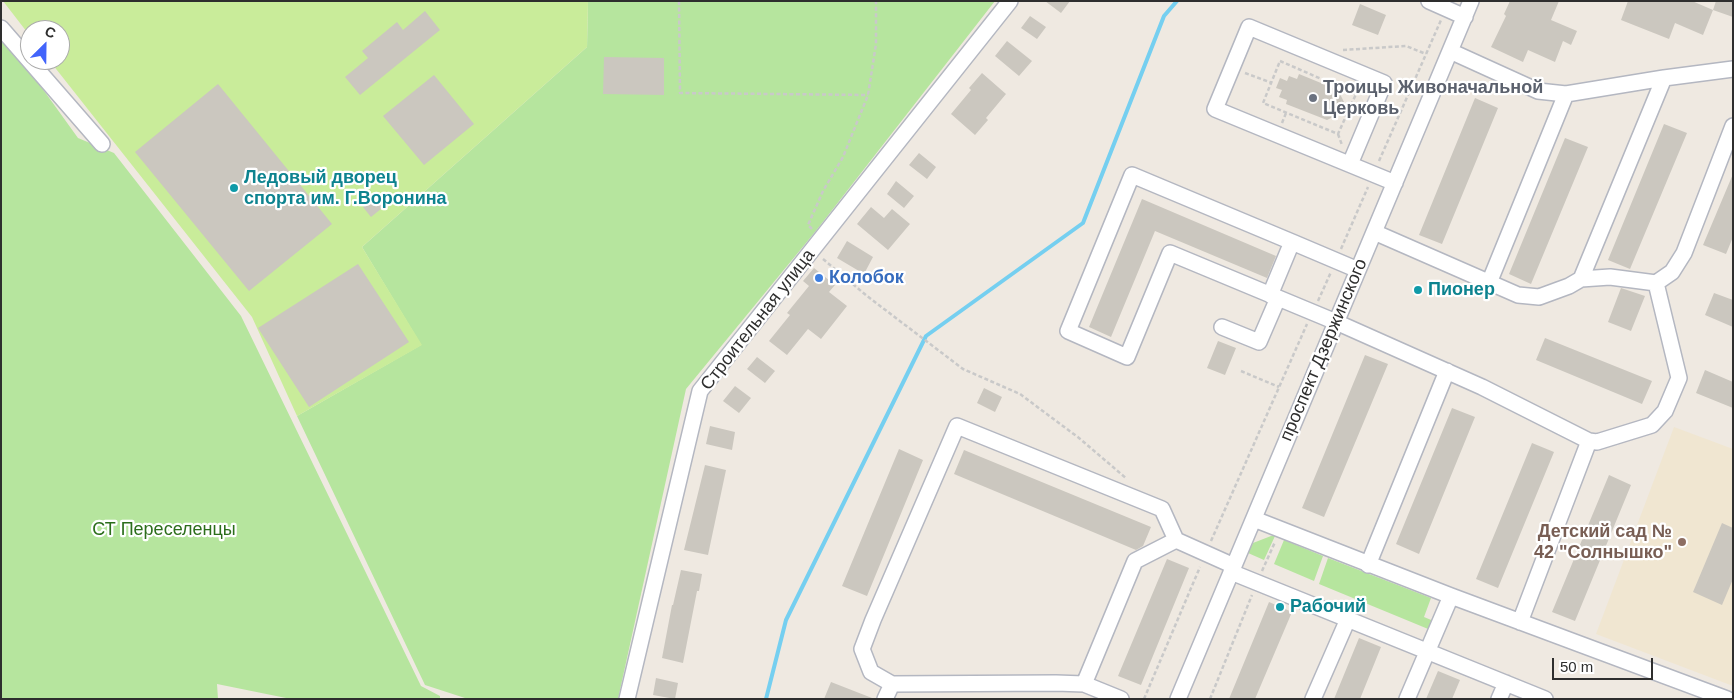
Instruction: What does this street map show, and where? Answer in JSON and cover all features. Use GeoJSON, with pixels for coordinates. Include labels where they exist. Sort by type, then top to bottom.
{"type":"FeatureCollection","features":[{"type":"Feature","properties":{"kind":"street","name":"Строительная улица"},"geometry":{"type":"LineString","coordinates":[[627,699],[700,391],[1010,1]]}},
{"type":"Feature","properties":{"kind":"street"},"geometry":{"type":"LineString","coordinates":[[1429,1],[1465,17]]}},
{"type":"Feature","properties":{"kind":"street","name":"проспект Дзержинского"},"geometry":{"type":"LineString","coordinates":[[1178,699],[1471,1]]}},
{"type":"Feature","properties":{"kind":"street"},"geometry":{"type":"LineString","coordinates":[[1350,164],[1384,83],[1249,27],[1215,109],[1395,183]]}},
{"type":"Feature","properties":{"kind":"street"},"geometry":{"type":"LineString","coordinates":[[1,28],[102,144]]}},
{"type":"Feature","properties":{"kind":"street"},"geometry":{"type":"LineString","coordinates":[[1450,51],[1538,91],[1566,94],[1733,69]]}},
{"type":"Feature","properties":{"kind":"street"},"geometry":{"type":"LineString","coordinates":[[1581,279],[1664,78]]}},
{"type":"Feature","properties":{"kind":"street"},"geometry":{"type":"LineString","coordinates":[[1489,283],[1566,94]]}},
{"type":"Feature","properties":{"kind":"street"},"geometry":{"type":"LineString","coordinates":[[1374,232],[1518,295],[1539,298],[1581,279],[1610,277],[1656,283],[1672,272],[1684,253],[1733,126]]}},
{"type":"Feature","properties":{"kind":"street"},"geometry":{"type":"LineString","coordinates":[[1358,270],[1132,175],[1068,330],[1127,357],[1170,254],[1336,322],[1482,387],[1589,441],[1597,442],[1652,426],[1665,411],[1679,378],[1656,283]]}},
{"type":"Feature","properties":{"kind":"street"},"geometry":{"type":"LineString","coordinates":[[1222,327],[1259,342],[1292,242]]}},
{"type":"Feature","properties":{"kind":"street"},"geometry":{"type":"LineString","coordinates":[[1368,565],[1447,371]]}},
{"type":"Feature","properties":{"kind":"street"},"geometry":{"type":"LineString","coordinates":[[1120,699],[1084,684],[1056,682],[892,684],[872,672],[862,649],[957,426],[1162,509],[1176,540],[1206,553],[1257,582],[1545,699]]}},
{"type":"Feature","properties":{"kind":"street"},"geometry":{"type":"LineString","coordinates":[[1520,622],[1589,441]]}},
{"type":"Feature","properties":{"kind":"street"},"geometry":{"type":"LineString","coordinates":[[1254,519],[1368,565],[1727,699]]}},
{"type":"Feature","properties":{"kind":"street"},"geometry":{"type":"LineString","coordinates":[[1084,684],[1135,561],[1176,540]]}},
{"type":"Feature","properties":{"kind":"street"},"geometry":{"type":"LineString","coordinates":[[1407,699],[1451,596]]}},
{"type":"Feature","properties":{"kind":"street"},"geometry":{"type":"LineString","coordinates":[[1313,699],[1348,619]]}},
{"type":"Feature","properties":{"kind":"street"},"geometry":{"type":"LineString","coordinates":[[1499,699],[1506,683]]}},
{"type":"Feature","properties":{"kind":"street"},"geometry":{"type":"LineString","coordinates":[[886,699],[892,684]]}},
{"type":"Feature","properties":{"kind":"path"},"geometry":{"type":"LineString","coordinates":[[679,1],[680,93],[868,94]]}},
{"type":"Feature","properties":{"kind":"path"},"geometry":{"type":"LineString","coordinates":[[876,1],[876,44],[868,94],[843,157],[823,192],[808,225],[817,243],[867,296],[940,353],[963,370],[1020,394],[1079,438],[1132,483]]}},
{"type":"Feature","properties":{"kind":"path"},"geometry":{"type":"LineString","coordinates":[[1144,699],[1206,553],[1446,9]]}},
{"type":"Feature","properties":{"kind":"path"},"geometry":{"type":"LineString","coordinates":[[1338,50],[1406,46],[1427,54]]}},
{"type":"Feature","properties":{"kind":"path"},"geometry":{"type":"LineString","coordinates":[[1280,61],[1356,94],[1338,134],[1264,103],[1272,83],[1280,61]]}},
{"type":"Feature","properties":{"kind":"path"},"geometry":{"type":"LineString","coordinates":[[1232,68],[1272,83]]}},
{"type":"Feature","properties":{"kind":"path"},"geometry":{"type":"LineString","coordinates":[[1241,372],[1279,387]]}},
{"type":"Feature","properties":{"kind":"path"},"geometry":{"type":"LineString","coordinates":[[1210,699],[1257,582],[1281,529]]}},
{"type":"Feature","properties":{"kind":"shaded area","name":"Детский сад № 42 \"Солнышко\""},"geometry":{"type":"Polygon","coordinates":[[[1674,427],[1733,449],[1733,686],[1596,634],[1674,427]]]}},
{"type":"Feature","properties":{"kind":"green space"},"geometry":{"type":"Polygon","coordinates":[[[3,1],[588,1],[587,47],[362,247],[422,345],[297,416],[252,317],[57,70],[70,70],[70,20],[20,20],[20,23],[3,1]]]}},
{"type":"Feature","properties":{"kind":"green space"},"geometry":{"type":"Polygon","coordinates":[[[588,1],[995,1],[815,232],[686,389],[618,699],[468,699],[425,685],[297,416],[421,345],[362,247],[587,47],[588,1]]]}},
{"type":"Feature","properties":{"kind":"green space","name":"СТ Переселенцы"},"geometry":{"type":"Polygon","coordinates":[[[1,31],[20,57],[20,70],[29,70],[78,138],[114,153],[241,316],[421,686],[440,696],[440,699],[291,699],[217,684],[218,699],[1,699],[1,31]]]}},
{"type":"Feature","properties":{"kind":"green space"},"geometry":{"type":"Polygon","coordinates":[[[1275,536],[1264,560],[1248,553],[1253,543],[1275,536]]]}},
{"type":"Feature","properties":{"kind":"green space"},"geometry":{"type":"Polygon","coordinates":[[[1284,540],[1323,556],[1314,581],[1274,564],[1284,540]]]}},
{"type":"Feature","properties":{"kind":"green space"},"geometry":{"type":"Polygon","coordinates":[[[1328,558],[1431,598],[1424,617],[1436,622],[1433,631],[1319,584],[1328,558]]]}},
{"type":"Feature","properties":{"kind":"building"},"geometry":{"type":"Polygon","coordinates":[[[1045,1],[1070,1],[1061,13],[1045,1]]]}},
{"type":"Feature","properties":{"kind":"building"},"geometry":{"type":"Polygon","coordinates":[[[1510,1],[1559,1],[1551,20],[1577,31],[1571,45],[1563,41],[1555,62],[1528,50],[1523,62],[1491,47],[1506,16],[1504,14],[1510,1]]]}},
{"type":"Feature","properties":{"kind":"building"},"geometry":{"type":"Polygon","coordinates":[[[1628,1],[1692,1],[1713,10],[1703,35],[1675,23],[1669,39],[1621,20],[1628,1]]]}},
{"type":"Feature","properties":{"kind":"building"},"geometry":{"type":"Polygon","coordinates":[[[1716,1],[1733,1],[1733,17],[1713,10],[1716,1]]]}},
{"type":"Feature","properties":{"kind":"building"},"geometry":{"type":"Polygon","coordinates":[[[1360,4],[1386,15],[1378,35],[1352,25],[1360,4]]]}},
{"type":"Feature","properties":{"kind":"building"},"geometry":{"type":"Polygon","coordinates":[[[425,11],[440,30],[360,95],[345,77],[368,58],[362,51],[397,22],[403,30],[425,11]]]}},
{"type":"Feature","properties":{"kind":"building"},"geometry":{"type":"Polygon","coordinates":[[[1030,16],[1046,27],[1037,39],[1021,28],[1030,16]]]}},
{"type":"Feature","properties":{"kind":"building"},"geometry":{"type":"Polygon","coordinates":[[[1007,41],[1032,61],[1019,76],[995,56],[1007,41]]]}},
{"type":"Feature","properties":{"kind":"building"},"geometry":{"type":"Polygon","coordinates":[[[604,57],[664,58],[664,95],[603,94],[604,57]]]}},
{"type":"Feature","properties":{"kind":"building"},"geometry":{"type":"Polygon","coordinates":[[[982,73],[1006,94],[975,135],[951,114],[982,73]]]}},
{"type":"Feature","properties":{"kind":"building","name":"Троицы Живоначальной Церковь"},"geometry":{"type":"Polygon","coordinates":[[[1299,74],[1338,90],[1344,102],[1337,115],[1327,120],[1286,104],[1287,100],[1279,97],[1282,90],[1276,88],[1280,78],[1287,81],[1289,76],[1297,79],[1299,74]]]}},
{"type":"Feature","properties":{"kind":"building"},"geometry":{"type":"Polygon","coordinates":[[[434,75],[474,124],[424,165],[383,116],[434,75]]]}},
{"type":"Feature","properties":{"kind":"building","name":"Ледовый дворец спорта им. Г.Воронина"},"geometry":{"type":"Polygon","coordinates":[[[218,84],[332,224],[249,291],[135,152],[218,84]]]}},
{"type":"Feature","properties":{"kind":"building"},"geometry":{"type":"Polygon","coordinates":[[[1475,98],[1498,108],[1442,244],[1419,235],[1475,98]]]}},
{"type":"Feature","properties":{"kind":"building"},"geometry":{"type":"Polygon","coordinates":[[[1664,124],[1687,133],[1630,269],[1608,260],[1664,124]]]}},
{"type":"Feature","properties":{"kind":"building"},"geometry":{"type":"Polygon","coordinates":[[[1565,138],[1588,147],[1531,284],[1509,274],[1565,138]]]}},
{"type":"Feature","properties":{"kind":"building"},"geometry":{"type":"Polygon","coordinates":[[[919,153],[936,167],[927,179],[909,165],[919,153]]]}},
{"type":"Feature","properties":{"kind":"building"},"geometry":{"type":"Polygon","coordinates":[[[1733,174],[1733,237],[1726,254],[1703,245],[1733,174]]]}},
{"type":"Feature","properties":{"kind":"building"},"geometry":{"type":"Polygon","coordinates":[[[896,181],[914,196],[904,208],[887,194],[896,181]]]}},
{"type":"Feature","properties":{"kind":"building"},"geometry":{"type":"Polygon","coordinates":[[[378,194],[387,204],[371,217],[363,207],[378,194]]]}},
{"type":"Feature","properties":{"kind":"building"},"geometry":{"type":"Polygon","coordinates":[[[1142,199],[1276,256],[1267,278],[1155,231],[1111,337],[1089,327],[1142,199]]]}},
{"type":"Feature","properties":{"kind":"building"},"geometry":{"type":"Polygon","coordinates":[[[871,207],[884,218],[892,209],[910,224],[888,250],[857,224],[871,207]]]}},
{"type":"Feature","properties":{"kind":"building"},"geometry":{"type":"Polygon","coordinates":[[[847,241],[873,257],[864,274],[837,258],[847,241]]]}},
{"type":"Feature","properties":{"kind":"building"},"geometry":{"type":"Polygon","coordinates":[[[358,264],[409,342],[309,407],[258,328],[358,264]]]}},
{"type":"Feature","properties":{"kind":"building"},"geometry":{"type":"Polygon","coordinates":[[[814,268],[835,285],[829,292],[847,306],[821,339],[808,329],[787,355],[769,341],[790,315],[787,313],[809,286],[803,281],[814,268]]]}},
{"type":"Feature","properties":{"kind":"building"},"geometry":{"type":"Polygon","coordinates":[[[1621,288],[1645,296],[1631,331],[1608,322],[1621,288]]]}},
{"type":"Feature","properties":{"kind":"building"},"geometry":{"type":"Polygon","coordinates":[[[1714,293],[1733,300],[1733,327],[1705,315],[1714,293]]]}},
{"type":"Feature","properties":{"kind":"building"},"geometry":{"type":"Polygon","coordinates":[[[1545,338],[1652,381],[1642,404],[1536,360],[1545,338]]]}},
{"type":"Feature","properties":{"kind":"building"},"geometry":{"type":"Polygon","coordinates":[[[1218,341],[1236,348],[1225,375],[1207,368],[1218,341]]]}},
{"type":"Feature","properties":{"kind":"building"},"geometry":{"type":"Polygon","coordinates":[[[1365,355],[1388,364],[1324,517],[1302,508],[1365,355]]]}},
{"type":"Feature","properties":{"kind":"building"},"geometry":{"type":"Polygon","coordinates":[[[757,357],[775,371],[765,383],[747,369],[757,357]]]}},
{"type":"Feature","properties":{"kind":"building"},"geometry":{"type":"Polygon","coordinates":[[[1705,370],[1733,382],[1733,408],[1696,393],[1705,370]]]}},
{"type":"Feature","properties":{"kind":"building"},"geometry":{"type":"Polygon","coordinates":[[[735,386],[751,398],[739,413],[723,401],[735,386]]]}},
{"type":"Feature","properties":{"kind":"building"},"geometry":{"type":"Polygon","coordinates":[[[984,388],[1002,397],[995,412],[977,403],[984,388]]]}},
{"type":"Feature","properties":{"kind":"building"},"geometry":{"type":"Polygon","coordinates":[[[1452,408],[1475,417],[1419,554],[1396,544],[1452,408]]]}},
{"type":"Feature","properties":{"kind":"building"},"geometry":{"type":"Polygon","coordinates":[[[710,426],[735,432],[732,450],[706,444],[710,426]]]}},
{"type":"Feature","properties":{"kind":"building"},"geometry":{"type":"Polygon","coordinates":[[[1532,443],[1554,452],[1498,588],[1476,579],[1532,443]]]}},
{"type":"Feature","properties":{"kind":"building"},"geometry":{"type":"Polygon","coordinates":[[[899,449],[923,460],[867,596],[842,586],[899,449]]]}},
{"type":"Feature","properties":{"kind":"building"},"geometry":{"type":"Polygon","coordinates":[[[964,450],[1151,527],[1143,546],[1136,550],[954,474],[964,450]]]}},
{"type":"Feature","properties":{"kind":"building"},"geometry":{"type":"Polygon","coordinates":[[[705,465],[726,470],[708,555],[684,550],[705,465]]]}},
{"type":"Feature","properties":{"kind":"building"},"geometry":{"type":"Polygon","coordinates":[[[1609,475],[1631,485],[1575,621],[1552,612],[1609,475]]]}},
{"type":"Feature","properties":{"kind":"building"},"geometry":{"type":"Polygon","coordinates":[[[1722,523],[1733,528],[1733,579],[1722,605],[1693,592],[1722,523]]]}},
{"type":"Feature","properties":{"kind":"building"},"geometry":{"type":"Polygon","coordinates":[[[1167,559],[1189,568],[1141,685],[1118,676],[1167,559]]]}},
{"type":"Feature","properties":{"kind":"building"},"geometry":{"type":"Polygon","coordinates":[[[681,570],[702,574],[683,663],[662,658],[681,570]]]}},
{"type":"Feature","properties":{"kind":"building"},"geometry":{"type":"Polygon","coordinates":[[[1269,602],[1292,612],[1255,699],[1229,699],[1269,602]]]}},
{"type":"Feature","properties":{"kind":"building"},"geometry":{"type":"Polygon","coordinates":[[[1359,638],[1381,647],[1360,699],[1334,699],[1359,638]]]}},
{"type":"Feature","properties":{"kind":"building"},"geometry":{"type":"Polygon","coordinates":[[[1438,671],[1460,680],[1452,699],[1426,699],[1438,671]]]}},
{"type":"Feature","properties":{"kind":"building"},"geometry":{"type":"Polygon","coordinates":[[[656,678],[678,683],[675,699],[653,695],[656,678]]]}},
{"type":"Feature","properties":{"kind":"building"},"geometry":{"type":"Polygon","coordinates":[[[831,682],[872,698],[872,699],[824,699],[831,682]]]}},
{"type":"Feature","properties":{"kind":"waterway"},"geometry":{"type":"LineString","coordinates":[[766,699],[786,620],[926,336],[1083,223],[1164,16],[1177,1]]}},
{"type":"Feature","properties":{"kind":"place","name":"Троицы Живоначальной Церковь"},"geometry":{"type":"Point","coordinates":[1313,98]}},
{"type":"Feature","properties":{"kind":"place","name":"Ледовый дворец спорта им. Г.Воронина"},"geometry":{"type":"Point","coordinates":[234,188]}},
{"type":"Feature","properties":{"kind":"place","name":"Колобок"},"geometry":{"type":"Point","coordinates":[819,278]}},
{"type":"Feature","properties":{"kind":"place","name":"Пионер"},"geometry":{"type":"Point","coordinates":[1418,290]}},
{"type":"Feature","properties":{"kind":"place","name":"Детский сад № 42 \"Солнышко\""},"geometry":{"type":"Point","coordinates":[1682,542]}},
{"type":"Feature","properties":{"kind":"place","name":"Рабочий"},"geometry":{"type":"Point","coordinates":[1280,607]}}]}
